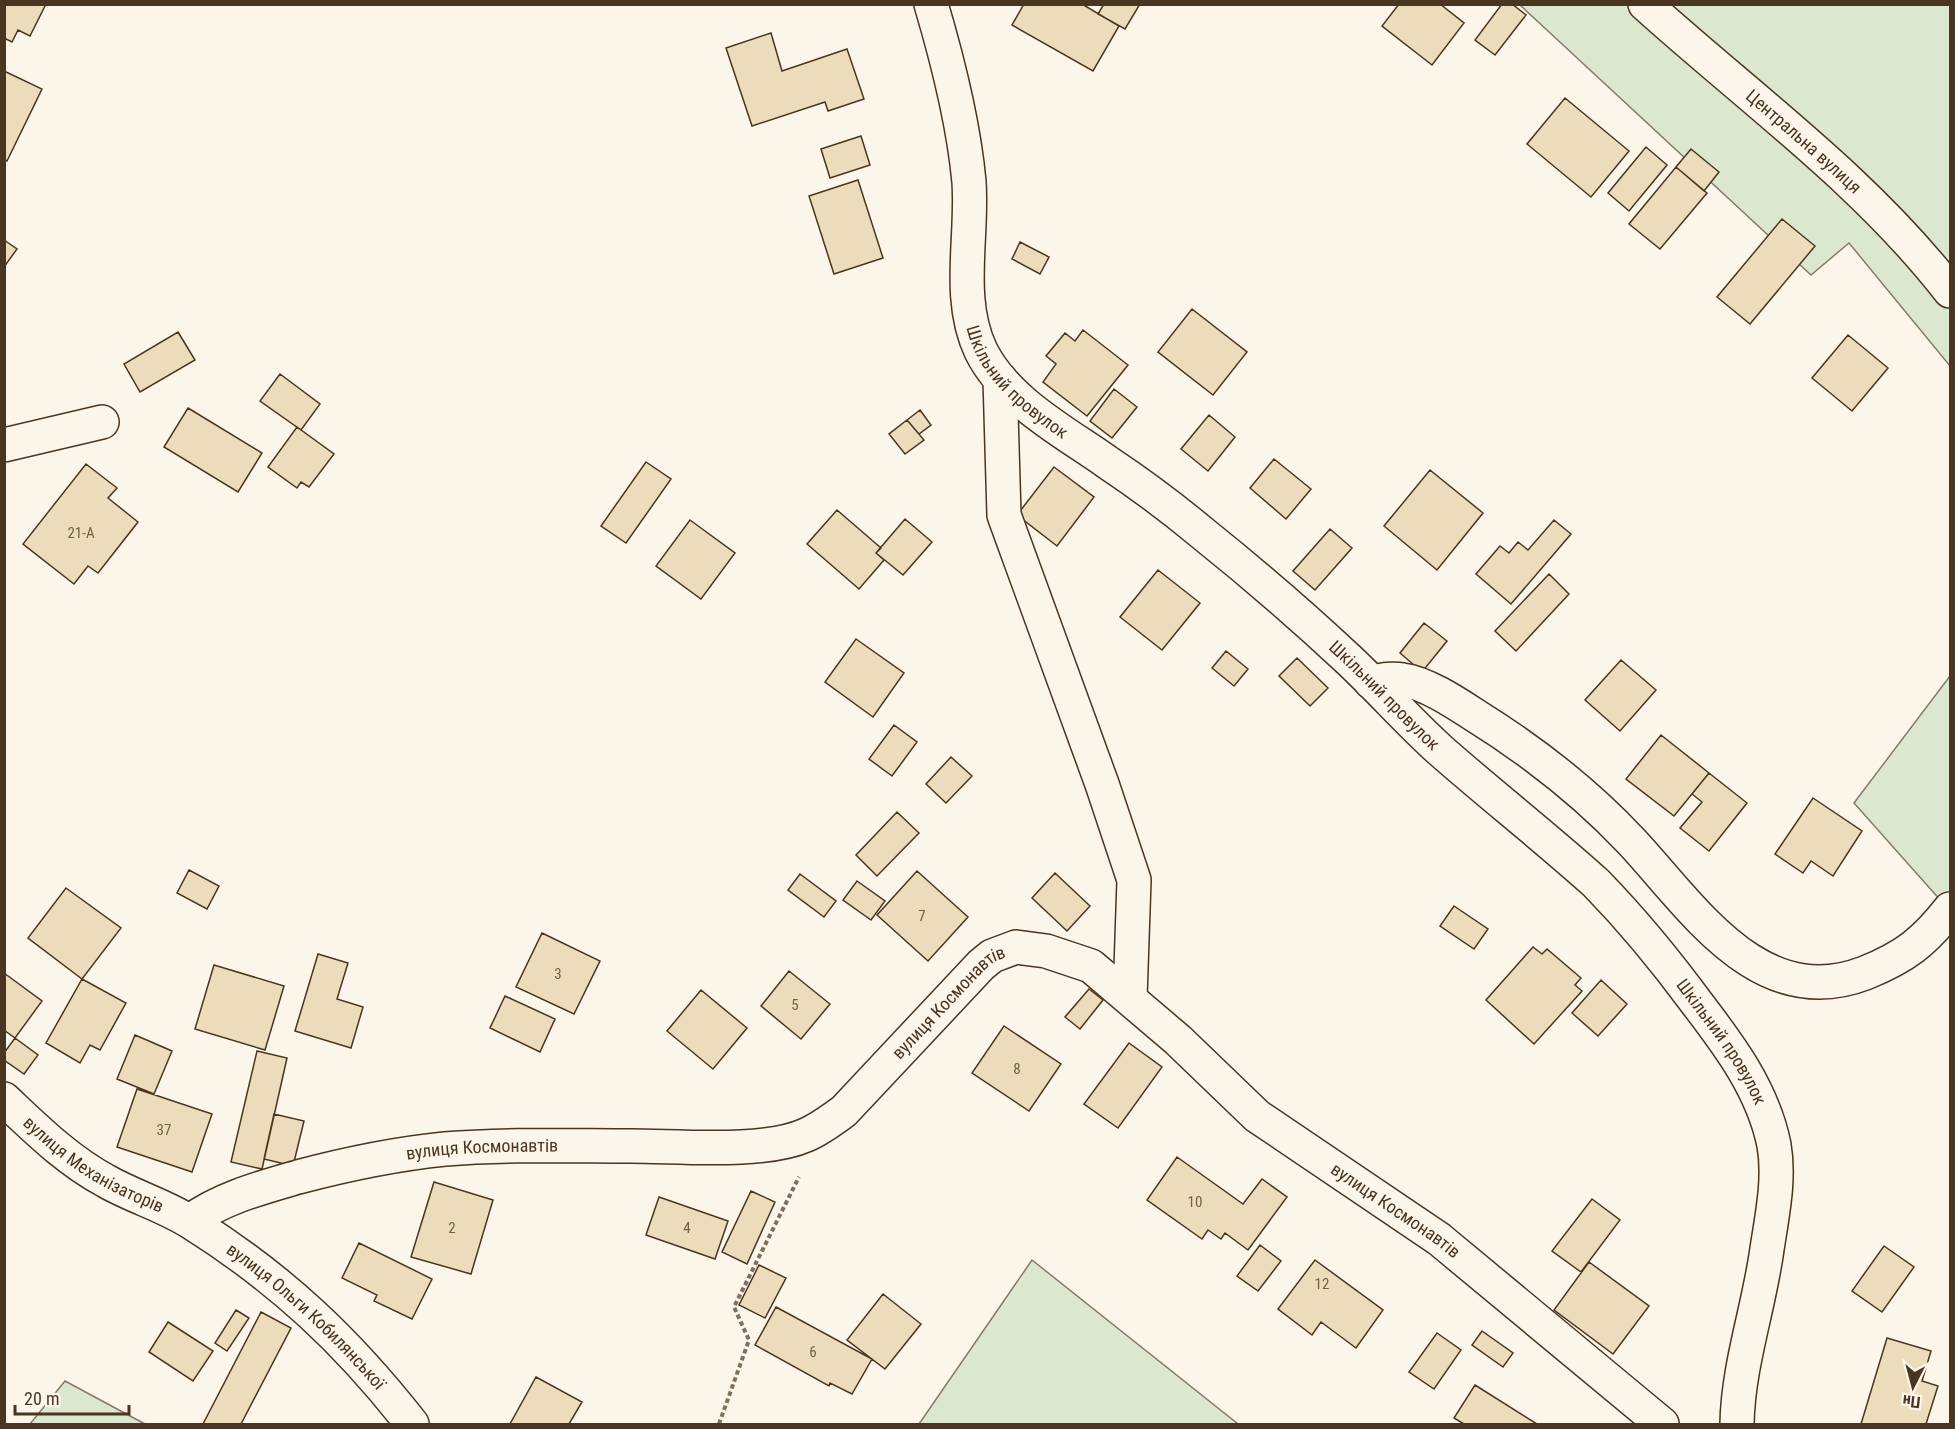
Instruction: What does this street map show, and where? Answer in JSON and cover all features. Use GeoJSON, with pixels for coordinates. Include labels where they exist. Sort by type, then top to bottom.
{"type":"FeatureCollection","features":[{"type":"Feature","properties":{"kind":"street","name":"Шкільний провулок"},"geometry":{"type":"LineString","coordinates":[[931,4],[951,83],[967,168],[968,297],[971,324],[982,352],[1000,379],[1038,414],[1152,493],[1202,533],[1346,656],[1440,750],[1566,856],[1619,908],[1704,1011],[1734,1052],[1749,1078],[1760,1101],[1774,1145],[1776,1183],[1762,1279],[1746,1348],[1737,1425]]}},
{"type":"Feature","properties":{"kind":"street","name":"Центральна вулиця"},"geometry":{"type":"LineString","coordinates":[[1645,4],[1824,157],[1925,258],[1950,291]]}},
{"type":"Feature","properties":{"kind":"street"},"geometry":{"type":"LineString","coordinates":[[1000,379],[1004,515],[1102,784],[1134,880],[1130,998]]}},
{"type":"Feature","properties":{"kind":"street"},"geometry":{"type":"LineString","coordinates":[[4,445],[102,422]]}},
{"type":"Feature","properties":{"kind":"street"},"geometry":{"type":"LineString","coordinates":[[1371,682],[1395,679],[1423,686],[1461,706],[1509,736],[1563,777],[1604,815],[1718,936],[1746,959],[1773,972],[1798,981],[1834,981],[1851,978],[1907,953],[1922,941],[1950,909]]}},
{"type":"Feature","properties":{"kind":"street","name":"вулиця Космонавтів"},"geometry":{"type":"LineString","coordinates":[[190,1221],[207,1209],[244,1193],[347,1164],[398,1155],[447,1149],[510,1146],[768,1145],[797,1138],[825,1125],[844,1110],[981,964],[1002,951],[1016,947],[1037,949],[1091,966],[1178,1040],[1257,1116],[1439,1239],[1662,1425]]}},
{"type":"Feature","properties":{"kind":"street","name":"вулиця Механізаторів"},"geometry":{"type":"LineString","coordinates":[[4,1099],[71,1160],[106,1181],[190,1221]]}},
{"type":"Feature","properties":{"kind":"street","name":"вулиця Ольги Кобилянської"},"geometry":{"type":"LineString","coordinates":[[190,1221],[246,1259],[306,1308],[362,1363],[412,1425]]}},
{"type":"Feature","properties":{"kind":"path"},"geometry":{"type":"LineString","coordinates":[[719,1425],[749,1340],[734,1307],[825,1125]]}},
{"type":"Feature","properties":{"kind":"green space"},"geometry":{"type":"Polygon","coordinates":[[[1520,5],[1950,5],[1950,366],[1849,243],[1811,275],[1520,5]]]}},
{"type":"Feature","properties":{"kind":"green space"},"geometry":{"type":"Polygon","coordinates":[[[1950,676],[1950,911],[1854,803],[1950,676]]]}},
{"type":"Feature","properties":{"kind":"green space"},"geometry":{"type":"Polygon","coordinates":[[[1032,1260],[1238,1424],[919,1424],[1032,1260]]]}},
{"type":"Feature","properties":{"kind":"green space"},"geometry":{"type":"Polygon","coordinates":[[[65,1381],[145,1424],[30,1424],[65,1381]]]}},
{"type":"Feature","properties":{"kind":"building"},"geometry":{"type":"Polygon","coordinates":[[[4,4],[46,4],[30,36],[18,30],[12,42],[4,38],[4,4]]]}},
{"type":"Feature","properties":{"kind":"building"},"geometry":{"type":"Polygon","coordinates":[[[1024,4],[1082,4],[1119,26],[1093,71],[1012,25],[1024,4]]]}},
{"type":"Feature","properties":{"kind":"building"},"geometry":{"type":"Polygon","coordinates":[[[1104,4],[1140,4],[1125,29],[1098,14],[1104,4]]]}},
{"type":"Feature","properties":{"kind":"building"},"geometry":{"type":"Polygon","coordinates":[[[1399,4],[1440,4],[1464,23],[1432,65],[1382,26],[1399,4]]]}},
{"type":"Feature","properties":{"kind":"building"},"geometry":{"type":"Polygon","coordinates":[[[1502,4],[1512,4],[1526,15],[1495,55],[1475,40],[1502,4]]]}},
{"type":"Feature","properties":{"kind":"building"},"geometry":{"type":"Polygon","coordinates":[[[771,33],[782,71],[847,49],[864,99],[828,111],[825,102],[752,126],[726,48],[771,33]]]}},
{"type":"Feature","properties":{"kind":"building"},"geometry":{"type":"Polygon","coordinates":[[[4,71],[42,89],[7,161],[4,159],[4,71]]]}},
{"type":"Feature","properties":{"kind":"building"},"geometry":{"type":"Polygon","coordinates":[[[1565,98],[1629,151],[1591,197],[1527,144],[1565,98]]]}},
{"type":"Feature","properties":{"kind":"building"},"geometry":{"type":"Polygon","coordinates":[[[861,136],[870,165],[830,178],[821,149],[861,136]]]}},
{"type":"Feature","properties":{"kind":"building"},"geometry":{"type":"Polygon","coordinates":[[[1646,147],[1667,165],[1629,211],[1608,193],[1646,147]]]}},
{"type":"Feature","properties":{"kind":"building"},"geometry":{"type":"Polygon","coordinates":[[[1691,149],[1719,172],[1704,191],[1676,167],[1691,149]]]}},
{"type":"Feature","properties":{"kind":"building"},"geometry":{"type":"Polygon","coordinates":[[[1676,167],[1707,193],[1660,249],[1629,224],[1676,167]]]}},
{"type":"Feature","properties":{"kind":"building"},"geometry":{"type":"Polygon","coordinates":[[[858,180],[883,258],[834,274],[809,196],[858,180]]]}},
{"type":"Feature","properties":{"kind":"building"},"geometry":{"type":"Polygon","coordinates":[[[1782,219],[1815,246],[1750,324],[1717,297],[1782,219]]]}},
{"type":"Feature","properties":{"kind":"building"},"geometry":{"type":"Polygon","coordinates":[[[4,240],[17,249],[4,267],[4,240]]]}},
{"type":"Feature","properties":{"kind":"building"},"geometry":{"type":"Polygon","coordinates":[[[1020,242],[1049,257],[1040,274],[1012,259],[1020,242]]]}},
{"type":"Feature","properties":{"kind":"building"},"geometry":{"type":"Polygon","coordinates":[[[1192,309],[1247,352],[1213,395],[1158,352],[1192,309]]]}},
{"type":"Feature","properties":{"kind":"building"},"geometry":{"type":"Polygon","coordinates":[[[1083,330],[1128,365],[1087,416],[1043,382],[1056,364],[1046,356],[1065,333],[1075,341],[1083,330]]]}},
{"type":"Feature","properties":{"kind":"building"},"geometry":{"type":"Polygon","coordinates":[[[178,332],[195,360],[140,392],[124,364],[178,332]]]}},
{"type":"Feature","properties":{"kind":"building"},"geometry":{"type":"Polygon","coordinates":[[[1848,335],[1888,368],[1852,411],[1812,378],[1848,335]]]}},
{"type":"Feature","properties":{"kind":"building"},"geometry":{"type":"Polygon","coordinates":[[[280,374],[320,404],[301,430],[260,401],[280,374]]]}},
{"type":"Feature","properties":{"kind":"building"},"geometry":{"type":"Polygon","coordinates":[[[1114,389],[1137,407],[1112,438],[1090,421],[1114,389]]]}},
{"type":"Feature","properties":{"kind":"building"},"geometry":{"type":"Polygon","coordinates":[[[188,408],[262,453],[238,492],[164,447],[188,408]]]}},
{"type":"Feature","properties":{"kind":"building"},"geometry":{"type":"Polygon","coordinates":[[[920,410],[931,425],[919,434],[907,420],[920,410]]]}},
{"type":"Feature","properties":{"kind":"building"},"geometry":{"type":"Polygon","coordinates":[[[1209,415],[1235,437],[1208,471],[1181,449],[1209,415]]]}},
{"type":"Feature","properties":{"kind":"building"},"geometry":{"type":"Polygon","coordinates":[[[907,420],[924,440],[905,454],[889,434],[907,420]]]}},
{"type":"Feature","properties":{"kind":"building"},"geometry":{"type":"Polygon","coordinates":[[[297,427],[334,454],[309,487],[301,482],[297,488],[268,467],[297,427]]]}},
{"type":"Feature","properties":{"kind":"building"},"geometry":{"type":"Polygon","coordinates":[[[1274,459],[1311,489],[1286,519],[1250,488],[1274,459]]]}},
{"type":"Feature","properties":{"kind":"building"},"geometry":{"type":"Polygon","coordinates":[[[646,462],[671,479],[626,543],[601,526],[646,462]]]}},
{"type":"Feature","properties":{"kind":"building"},"geometry":{"type":"Polygon","coordinates":[[[86,464],[117,488],[108,498],[138,522],[98,573],[88,566],[74,584],[23,544],[86,464]]]}},
{"type":"Feature","properties":{"kind":"building"},"geometry":{"type":"Polygon","coordinates":[[[1054,467],[1094,497],[1057,546],[1017,515],[1054,467]]]}},
{"type":"Feature","properties":{"kind":"building"},"geometry":{"type":"Polygon","coordinates":[[[1430,470],[1483,513],[1437,570],[1384,526],[1430,470]]]}},
{"type":"Feature","properties":{"kind":"building"},"geometry":{"type":"Polygon","coordinates":[[[837,510],[881,548],[876,553],[884,560],[859,589],[807,544],[837,510]]]}},
{"type":"Feature","properties":{"kind":"building"},"geometry":{"type":"Polygon","coordinates":[[[905,519],[932,542],[903,575],[876,553],[905,519]]]}},
{"type":"Feature","properties":{"kind":"building"},"geometry":{"type":"Polygon","coordinates":[[[690,520],[735,553],[701,599],[656,566],[690,520]]]}},
{"type":"Feature","properties":{"kind":"building"},"geometry":{"type":"Polygon","coordinates":[[[1554,520],[1571,534],[1511,604],[1476,574],[1500,546],[1509,553],[1518,542],[1528,550],[1554,520]]]}},
{"type":"Feature","properties":{"kind":"building"},"geometry":{"type":"Polygon","coordinates":[[[1330,529],[1352,548],[1315,590],[1293,571],[1330,529]]]}},
{"type":"Feature","properties":{"kind":"building"},"geometry":{"type":"Polygon","coordinates":[[[1158,570],[1200,603],[1162,650],[1120,617],[1158,570]]]}},
{"type":"Feature","properties":{"kind":"building"},"geometry":{"type":"Polygon","coordinates":[[[1549,574],[1569,594],[1516,651],[1495,631],[1549,574]]]}},
{"type":"Feature","properties":{"kind":"building"},"geometry":{"type":"Polygon","coordinates":[[[1424,623],[1447,641],[1422,672],[1400,653],[1424,623]]]}},
{"type":"Feature","properties":{"kind":"building"},"geometry":{"type":"Polygon","coordinates":[[[856,639],[904,673],[873,717],[825,682],[856,639]]]}},
{"type":"Feature","properties":{"kind":"building"},"geometry":{"type":"Polygon","coordinates":[[[1226,651],[1248,669],[1234,686],[1212,668],[1226,651]]]}},
{"type":"Feature","properties":{"kind":"building"},"geometry":{"type":"Polygon","coordinates":[[[1297,658],[1328,688],[1310,706],[1279,676],[1297,658]]]}},
{"type":"Feature","properties":{"kind":"building"},"geometry":{"type":"Polygon","coordinates":[[[1621,660],[1656,690],[1620,731],[1585,700],[1621,660]]]}},
{"type":"Feature","properties":{"kind":"building"},"geometry":{"type":"Polygon","coordinates":[[[894,725],[917,742],[892,776],[869,759],[894,725]]]}},
{"type":"Feature","properties":{"kind":"building"},"geometry":{"type":"Polygon","coordinates":[[[1661,735],[1709,773],[1674,816],[1626,779],[1661,735]]]}},
{"type":"Feature","properties":{"kind":"building"},"geometry":{"type":"Polygon","coordinates":[[[951,757],[972,776],[946,803],[926,784],[951,757]]]}},
{"type":"Feature","properties":{"kind":"building"},"geometry":{"type":"Polygon","coordinates":[[[1709,773],[1747,803],[1709,851],[1680,828],[1702,802],[1692,794],[1709,773]]]}},
{"type":"Feature","properties":{"kind":"building"},"geometry":{"type":"Polygon","coordinates":[[[1813,798],[1862,831],[1833,876],[1811,861],[1803,873],[1775,854],[1813,798]]]}},
{"type":"Feature","properties":{"kind":"building"},"geometry":{"type":"Polygon","coordinates":[[[897,812],[919,833],[877,876],[856,855],[897,812]]]}},
{"type":"Feature","properties":{"kind":"building"},"geometry":{"type":"Polygon","coordinates":[[[189,870],[219,886],[207,909],[177,893],[189,870]]]}},
{"type":"Feature","properties":{"kind":"building"},"geometry":{"type":"Polygon","coordinates":[[[917,871],[968,917],[928,961],[877,915],[917,871]]]}},
{"type":"Feature","properties":{"kind":"building"},"geometry":{"type":"Polygon","coordinates":[[[1055,873],[1090,906],[1067,931],[1032,898],[1055,873]]]}},
{"type":"Feature","properties":{"kind":"building"},"geometry":{"type":"Polygon","coordinates":[[[800,874],[836,901],[824,917],[788,890],[800,874]]]}},
{"type":"Feature","properties":{"kind":"building"},"geometry":{"type":"Polygon","coordinates":[[[857,881],[885,901],[871,920],[843,900],[857,881]]]}},
{"type":"Feature","properties":{"kind":"building"},"geometry":{"type":"Polygon","coordinates":[[[66,888],[121,928],[82,979],[28,938],[66,888]]]}},
{"type":"Feature","properties":{"kind":"building"},"geometry":{"type":"Polygon","coordinates":[[[1454,906],[1488,929],[1474,949],[1440,926],[1454,906]]]}},
{"type":"Feature","properties":{"kind":"building"},"geometry":{"type":"Polygon","coordinates":[[[542,933],[600,961],[574,1014],[516,987],[542,933]]]}},
{"type":"Feature","properties":{"kind":"building"},"geometry":{"type":"Polygon","coordinates":[[[1533,947],[1542,954],[1547,949],[1581,978],[1575,985],[1582,991],[1534,1044],[1486,1000],[1533,947]]]}},
{"type":"Feature","properties":{"kind":"building"},"geometry":{"type":"Polygon","coordinates":[[[318,954],[348,963],[337,999],[363,1007],[351,1048],[295,1031],[318,954]]]}},
{"type":"Feature","properties":{"kind":"building"},"geometry":{"type":"Polygon","coordinates":[[[214,965],[284,986],[265,1050],[195,1029],[214,965]]]}},
{"type":"Feature","properties":{"kind":"building"},"geometry":{"type":"Polygon","coordinates":[[[789,971],[830,1004],[801,1039],[761,1006],[789,971]]]}},
{"type":"Feature","properties":{"kind":"building"},"geometry":{"type":"Polygon","coordinates":[[[4,973],[42,1001],[15,1038],[4,1030],[4,973]]]}},
{"type":"Feature","properties":{"kind":"building"},"geometry":{"type":"Polygon","coordinates":[[[82,979],[126,1003],[100,1050],[90,1045],[80,1063],[46,1043],[82,979]]]}},
{"type":"Feature","properties":{"kind":"building"},"geometry":{"type":"Polygon","coordinates":[[[1601,980],[1627,1004],[1598,1036],[1572,1013],[1601,980]]]}},
{"type":"Feature","properties":{"kind":"building"},"geometry":{"type":"Polygon","coordinates":[[[1089,989],[1103,1000],[1080,1029],[1065,1017],[1089,989]]]}},
{"type":"Feature","properties":{"kind":"building"},"geometry":{"type":"Polygon","coordinates":[[[701,990],[747,1028],[713,1069],[667,1031],[701,990]]]}},
{"type":"Feature","properties":{"kind":"building"},"geometry":{"type":"Polygon","coordinates":[[[505,996],[555,1019],[540,1052],[490,1028],[505,996]]]}},
{"type":"Feature","properties":{"kind":"building"},"geometry":{"type":"Polygon","coordinates":[[[1004,1026],[1061,1064],[1029,1111],[972,1073],[1004,1026]]]}},
{"type":"Feature","properties":{"kind":"building"},"geometry":{"type":"Polygon","coordinates":[[[135,1035],[172,1051],[154,1094],[117,1079],[135,1035]]]}},
{"type":"Feature","properties":{"kind":"building"},"geometry":{"type":"Polygon","coordinates":[[[15,1038],[38,1055],[24,1074],[4,1060],[4,1053],[15,1038]]]}},
{"type":"Feature","properties":{"kind":"building"},"geometry":{"type":"Polygon","coordinates":[[[1129,1043],[1162,1067],[1118,1128],[1084,1104],[1129,1043]]]}},
{"type":"Feature","properties":{"kind":"building"},"geometry":{"type":"Polygon","coordinates":[[[257,1051],[287,1058],[262,1169],[231,1162],[257,1051]]]}},
{"type":"Feature","properties":{"kind":"building"},"geometry":{"type":"Polygon","coordinates":[[[137,1089],[212,1114],[192,1172],[117,1147],[137,1089]]]}},
{"type":"Feature","properties":{"kind":"building"},"geometry":{"type":"Polygon","coordinates":[[[274,1114],[304,1121],[293,1166],[264,1159],[274,1114]]]}},
{"type":"Feature","properties":{"kind":"building"},"geometry":{"type":"Polygon","coordinates":[[[1177,1157],[1243,1204],[1262,1179],[1287,1197],[1248,1250],[1225,1233],[1221,1239],[1208,1230],[1202,1239],[1147,1200],[1177,1157]]]}},
{"type":"Feature","properties":{"kind":"building"},"geometry":{"type":"Polygon","coordinates":[[[434,1182],[493,1200],[471,1274],[411,1257],[434,1182]]]}},
{"type":"Feature","properties":{"kind":"building"},"geometry":{"type":"Polygon","coordinates":[[[751,1191],[775,1202],[747,1264],[722,1252],[751,1191]]]}},
{"type":"Feature","properties":{"kind":"building"},"geometry":{"type":"Polygon","coordinates":[[[659,1197],[728,1221],[715,1259],[646,1235],[659,1197]]]}},
{"type":"Feature","properties":{"kind":"building"},"geometry":{"type":"Polygon","coordinates":[[[1592,1199],[1620,1220],[1581,1272],[1552,1251],[1592,1199]]]}},
{"type":"Feature","properties":{"kind":"building"},"geometry":{"type":"Polygon","coordinates":[[[359,1243],[432,1279],[412,1319],[374,1301],[377,1295],[342,1278],[359,1243]]]}},
{"type":"Feature","properties":{"kind":"building"},"geometry":{"type":"Polygon","coordinates":[[[1260,1245],[1281,1261],[1258,1291],[1237,1276],[1260,1245]]]}},
{"type":"Feature","properties":{"kind":"building"},"geometry":{"type":"Polygon","coordinates":[[[1884,1246],[1914,1267],[1882,1312],[1852,1291],[1884,1246]]]}},
{"type":"Feature","properties":{"kind":"building"},"geometry":{"type":"Polygon","coordinates":[[[1315,1260],[1383,1310],[1356,1348],[1321,1322],[1312,1335],[1278,1309],[1315,1260]]]}},
{"type":"Feature","properties":{"kind":"building"},"geometry":{"type":"Polygon","coordinates":[[[1589,1262],[1649,1306],[1613,1354],[1554,1310],[1589,1262]]]}},
{"type":"Feature","properties":{"kind":"building"},"geometry":{"type":"Polygon","coordinates":[[[759,1265],[786,1278],[765,1318],[739,1305],[759,1265]]]}},
{"type":"Feature","properties":{"kind":"building"},"geometry":{"type":"Polygon","coordinates":[[[883,1294],[921,1324],[885,1369],[847,1340],[883,1294]]]}},
{"type":"Feature","properties":{"kind":"building"},"geometry":{"type":"Polygon","coordinates":[[[776,1307],[872,1359],[852,1394],[830,1383],[829,1386],[755,1345],[776,1307]]]}},
{"type":"Feature","properties":{"kind":"building"},"geometry":{"type":"Polygon","coordinates":[[[236,1310],[249,1318],[227,1351],[215,1343],[236,1310]]]}},
{"type":"Feature","properties":{"kind":"building"},"geometry":{"type":"Polygon","coordinates":[[[261,1312],[291,1328],[241,1424],[203,1424],[261,1312]]]}},
{"type":"Feature","properties":{"kind":"building"},"geometry":{"type":"Polygon","coordinates":[[[168,1322],[213,1351],[193,1381],[149,1352],[168,1322]]]}},
{"type":"Feature","properties":{"kind":"building"},"geometry":{"type":"Polygon","coordinates":[[[1482,1331],[1513,1353],[1503,1367],[1472,1345],[1482,1331]]]}},
{"type":"Feature","properties":{"kind":"building"},"geometry":{"type":"Polygon","coordinates":[[[1437,1333],[1461,1350],[1434,1389],[1409,1372],[1437,1333]]]}},
{"type":"Feature","properties":{"kind":"building"},"geometry":{"type":"Polygon","coordinates":[[[1887,1338],[1931,1351],[1922,1381],[1938,1386],[1926,1424],[1861,1424],[1887,1338]]]}},
{"type":"Feature","properties":{"kind":"building"},"geometry":{"type":"Polygon","coordinates":[[[536,1377],[582,1402],[569,1424],[510,1424],[536,1377]]]}},
{"type":"Feature","properties":{"kind":"building"},"geometry":{"type":"Polygon","coordinates":[[[1475,1385],[1537,1424],[1464,1424],[1454,1418],[1475,1385]]]}}]}
